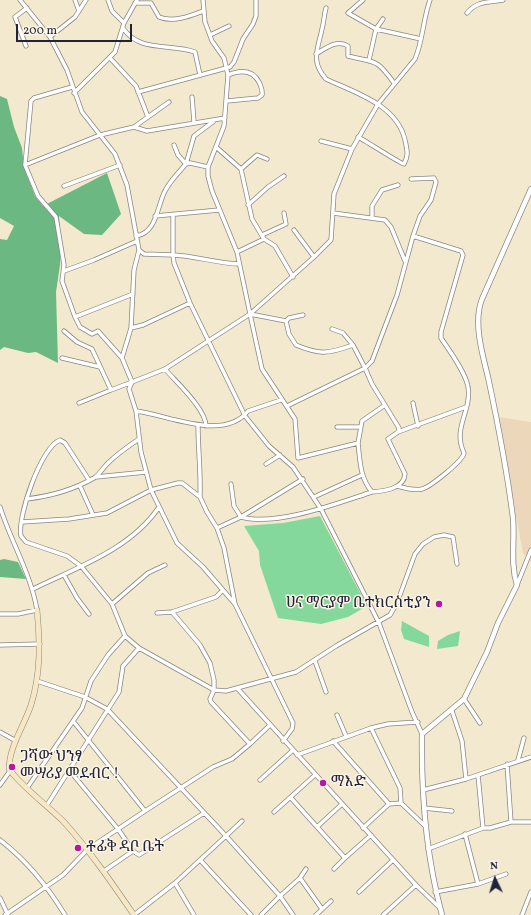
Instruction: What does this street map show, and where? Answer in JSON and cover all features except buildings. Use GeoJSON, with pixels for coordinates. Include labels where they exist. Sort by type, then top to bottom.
{"type":"FeatureCollection","features":[{"type":"Feature","properties":{"kind":"main road"},"geometry":{"type":"LineString","coordinates":[[37,610],[40,644],[37,681],[31,705],[11,755],[9,765],[10,771],[47,805],[88,849],[134,915]]}},
{"type":"Feature","properties":{"kind":"street"},"geometry":{"type":"LineString","coordinates":[[20,0],[50,36],[67,70],[74,93],[86,120],[115,154],[129,192],[139,250],[134,270],[131,328],[122,358]]}},
{"type":"Feature","properties":{"kind":"street"},"geometry":{"type":"LineString","coordinates":[[75,0],[79,11]]}},
{"type":"Feature","properties":{"kind":"street"},"geometry":{"type":"LineString","coordinates":[[50,36],[66,26],[86,0]]}},
{"type":"Feature","properties":{"kind":"street"},"geometry":{"type":"LineString","coordinates":[[108,0],[112,11],[124,24]]}},
{"type":"Feature","properties":{"kind":"street"},"geometry":{"type":"LineString","coordinates":[[203,0],[203,11],[210,35],[224,58],[228,75],[225,118],[208,167],[209,183],[237,252],[262,369],[280,400],[287,406],[295,419],[298,458],[293,467]]}},
{"type":"Feature","properties":{"kind":"street"},"geometry":{"type":"LineString","coordinates":[[138,92],[227,68],[234,62],[243,39],[253,24],[256,16],[256,0]]}},
{"type":"Feature","properties":{"kind":"street"},"geometry":{"type":"LineString","coordinates":[[363,0],[357,2],[348,13],[376,28],[420,39]]}},
{"type":"Feature","properties":{"kind":"street"},"geometry":{"type":"LineString","coordinates":[[79,403],[165,369],[250,314],[293,278],[331,240],[334,194],[352,149],[378,104],[415,59],[430,0]]}},
{"type":"Feature","properties":{"kind":"street"},"geometry":{"type":"LineString","coordinates":[[467,13],[473,6],[483,2],[503,0]]}},
{"type":"Feature","properties":{"kind":"street"},"geometry":{"type":"LineString","coordinates":[[74,93],[110,58],[118,46],[124,24],[136,2],[152,3],[159,17],[164,19],[183,18],[203,11]]}},
{"type":"Feature","properties":{"kind":"street"},"geometry":{"type":"LineString","coordinates":[[26,46],[15,17],[27,8]]}},
{"type":"Feature","properties":{"kind":"street"},"geometry":{"type":"LineString","coordinates":[[326,8],[316,54],[318,68],[326,79],[378,104],[392,114],[403,130],[408,155],[404,164],[400,164],[384,151],[358,137]]}},
{"type":"Feature","properties":{"kind":"street"},"geometry":{"type":"LineString","coordinates":[[369,60],[376,28],[383,19]]}},
{"type":"Feature","properties":{"kind":"street"},"geometry":{"type":"LineString","coordinates":[[210,35],[229,26]]}},
{"type":"Feature","properties":{"kind":"street"},"geometry":{"type":"LineString","coordinates":[[123,28],[130,37],[151,45],[180,48],[195,52],[200,75]]}},
{"type":"Feature","properties":{"kind":"street"},"geometry":{"type":"LineString","coordinates":[[316,54],[339,43],[348,46],[348,56],[369,60],[381,66],[394,84]]}},
{"type":"Feature","properties":{"kind":"street"},"geometry":{"type":"LineString","coordinates":[[110,58],[124,72],[138,92],[148,117]]}},
{"type":"Feature","properties":{"kind":"street"},"geometry":{"type":"LineString","coordinates":[[227,101],[258,98],[263,92],[257,79],[252,74],[243,72],[228,75]]}},
{"type":"Feature","properties":{"kind":"street"},"geometry":{"type":"LineString","coordinates":[[72,86],[34,98],[31,101],[25,165],[38,196],[56,217],[64,271],[62,281],[76,317],[82,329],[92,334],[98,332],[122,358],[132,382],[129,389],[136,411],[139,439],[146,472],[151,490],[159,507],[177,543],[204,567],[235,604]]}},
{"type":"Feature","properties":{"kind":"street"},"geometry":{"type":"LineString","coordinates":[[192,97],[194,122]]}},
{"type":"Feature","properties":{"kind":"street"},"geometry":{"type":"LineString","coordinates":[[25,165],[100,135],[134,127],[169,102]]}},
{"type":"Feature","properties":{"kind":"street"},"geometry":{"type":"LineString","coordinates":[[134,127],[147,131],[194,122],[215,121],[225,118]]}},
{"type":"Feature","properties":{"kind":"street"},"geometry":{"type":"LineString","coordinates":[[136,236],[143,235],[149,230],[166,189],[186,164],[194,136],[215,121]]}},
{"type":"Feature","properties":{"kind":"street"},"geometry":{"type":"LineString","coordinates":[[321,141],[352,149]]}},
{"type":"Feature","properties":{"kind":"street"},"geometry":{"type":"LineString","coordinates":[[174,145],[178,155],[186,164]]}},
{"type":"Feature","properties":{"kind":"street"},"geometry":{"type":"LineString","coordinates":[[216,147],[241,169],[252,219],[263,237],[275,246],[293,278]]}},
{"type":"Feature","properties":{"kind":"street"},"geometry":{"type":"LineString","coordinates":[[241,169],[257,155],[267,159]]}},
{"type":"Feature","properties":{"kind":"street"},"geometry":{"type":"LineString","coordinates":[[186,164],[190,163],[208,167]]}},
{"type":"Feature","properties":{"kind":"street"},"geometry":{"type":"LineString","coordinates":[[64,186],[120,165]]}},
{"type":"Feature","properties":{"kind":"street"},"geometry":{"type":"LineString","coordinates":[[248,204],[268,186],[284,176]]}},
{"type":"Feature","properties":{"kind":"street"},"geometry":{"type":"LineString","coordinates":[[287,406],[365,368],[372,361],[397,295],[420,216],[431,200],[436,182],[434,178],[411,179]]}},
{"type":"Feature","properties":{"kind":"street"},"geometry":{"type":"LineString","coordinates":[[372,218],[372,206],[382,190],[398,184]]}},
{"type":"Feature","properties":{"kind":"street"},"geometry":{"type":"LineString","coordinates":[[517,585],[513,569],[514,532],[507,476],[484,361],[478,313],[482,299],[529,199],[531,189]]}},
{"type":"Feature","properties":{"kind":"street"},"geometry":{"type":"LineString","coordinates":[[155,216],[173,216],[219,210]]}},
{"type":"Feature","properties":{"kind":"street"},"geometry":{"type":"LineString","coordinates":[[237,252],[286,224],[284,213]]}},
{"type":"Feature","properties":{"kind":"street"},"geometry":{"type":"LineString","coordinates":[[333,213],[372,218],[388,222],[406,262]]}},
{"type":"Feature","properties":{"kind":"street"},"geometry":{"type":"LineString","coordinates":[[173,216],[174,263],[190,303],[245,416],[261,438],[293,467],[303,479],[321,509],[379,622],[412,712],[418,722],[422,734],[425,826],[435,892],[442,915]]}},
{"type":"Feature","properties":{"kind":"street"},"geometry":{"type":"LineString","coordinates":[[294,230],[314,257]]}},
{"type":"Feature","properties":{"kind":"street"},"geometry":{"type":"LineString","coordinates":[[231,484],[234,506],[241,517],[250,519],[266,518],[299,514],[321,509],[372,492],[397,486],[424,488],[461,461],[464,453],[459,440],[469,394],[466,379],[441,338],[441,332],[463,255],[461,251],[413,236]]}},
{"type":"Feature","properties":{"kind":"street"},"geometry":{"type":"LineString","coordinates":[[64,271],[137,241]]}},
{"type":"Feature","properties":{"kind":"street"},"geometry":{"type":"LineString","coordinates":[[139,250],[144,254],[192,256],[218,263],[239,264]]}},
{"type":"Feature","properties":{"kind":"street"},"geometry":{"type":"LineString","coordinates":[[76,317],[133,294]]}},
{"type":"Feature","properties":{"kind":"street"},"geometry":{"type":"LineString","coordinates":[[131,328],[143,325],[190,303]]}},
{"type":"Feature","properties":{"kind":"street"},"geometry":{"type":"LineString","coordinates":[[250,314],[286,321],[289,318],[303,315]]}},
{"type":"Feature","properties":{"kind":"street"},"geometry":{"type":"LineString","coordinates":[[286,321],[292,340],[299,347],[330,353],[352,345]]}},
{"type":"Feature","properties":{"kind":"street"},"geometry":{"type":"LineString","coordinates":[[332,329],[343,333],[352,345],[372,384],[397,422],[398,432]]}},
{"type":"Feature","properties":{"kind":"street"},"geometry":{"type":"LineString","coordinates":[[64,331],[77,342],[92,349],[111,390]]}},
{"type":"Feature","properties":{"kind":"street"},"geometry":{"type":"LineString","coordinates":[[62,358],[100,367]]}},
{"type":"Feature","properties":{"kind":"street"},"geometry":{"type":"LineString","coordinates":[[165,369],[197,406],[205,419],[206,426]]}},
{"type":"Feature","properties":{"kind":"street"},"geometry":{"type":"LineString","coordinates":[[136,411],[198,425],[222,425],[234,422],[245,416],[246,412],[250,410],[280,400]]}},
{"type":"Feature","properties":{"kind":"street"},"geometry":{"type":"LineString","coordinates":[[413,403],[418,426]]}},
{"type":"Feature","properties":{"kind":"street"},"geometry":{"type":"LineString","coordinates":[[372,492],[362,475],[358,443],[360,427],[364,419],[385,405]]}},
{"type":"Feature","properties":{"kind":"street"},"geometry":{"type":"LineString","coordinates":[[397,486],[404,479],[405,474],[388,439],[398,432],[418,426],[466,407]]}},
{"type":"Feature","properties":{"kind":"street"},"geometry":{"type":"LineString","coordinates":[[198,425],[198,450],[201,480],[200,497]]}},
{"type":"Feature","properties":{"kind":"street"},"geometry":{"type":"LineString","coordinates":[[337,427],[360,427]]}},
{"type":"Feature","properties":{"kind":"street"},"geometry":{"type":"LineString","coordinates":[[96,477],[101,469],[118,454],[139,439]]}},
{"type":"Feature","properties":{"kind":"street"},"geometry":{"type":"LineString","coordinates":[[89,480],[66,443],[58,441],[55,443],[38,469],[27,499],[20,532],[23,540],[67,556],[81,566],[112,604],[125,636],[139,648],[214,690],[226,691],[291,674],[315,661],[336,646],[379,622],[393,612],[415,554],[423,544],[434,537],[451,535],[455,541],[458,564]]}},
{"type":"Feature","properties":{"kind":"street"},"geometry":{"type":"LineString","coordinates":[[298,458],[358,443]]}},
{"type":"Feature","properties":{"kind":"street"},"geometry":{"type":"LineString","coordinates":[[266,464],[280,456]]}},
{"type":"Feature","properties":{"kind":"street"},"geometry":{"type":"LineString","coordinates":[[27,499],[50,496],[80,486],[96,477],[146,472]]}},
{"type":"Feature","properties":{"kind":"street"},"geometry":{"type":"LineString","coordinates":[[314,497],[362,475]]}},
{"type":"Feature","properties":{"kind":"street"},"geometry":{"type":"LineString","coordinates":[[217,528],[241,517],[303,479]]}},
{"type":"Feature","properties":{"kind":"street"},"geometry":{"type":"LineString","coordinates":[[22,522],[111,512],[151,490],[182,483],[200,497],[217,528],[224,548],[235,604],[293,723],[292,729],[283,741]]}},
{"type":"Feature","properties":{"kind":"street"},"geometry":{"type":"LineString","coordinates":[[80,486],[93,515]]}},
{"type":"Feature","properties":{"kind":"street"},"geometry":{"type":"LineString","coordinates":[[0,507],[10,537],[33,589],[37,610],[18,614],[0,614]]}},
{"type":"Feature","properties":{"kind":"street"},"geometry":{"type":"LineString","coordinates":[[33,589],[116,547],[147,524],[159,507]]}},
{"type":"Feature","properties":{"kind":"street"},"geometry":{"type":"LineString","coordinates":[[422,734],[464,699],[487,652],[498,622],[517,585],[531,550]]}},
{"type":"Feature","properties":{"kind":"street"},"geometry":{"type":"LineString","coordinates":[[112,604],[148,573],[165,565]]}},
{"type":"Feature","properties":{"kind":"street"},"geometry":{"type":"LineString","coordinates":[[64,574],[76,598],[89,614]]}},
{"type":"Feature","properties":{"kind":"street"},"geometry":{"type":"LineString","coordinates":[[157,613],[172,612],[216,597],[223,590]]}},
{"type":"Feature","properties":{"kind":"street"},"geometry":{"type":"LineString","coordinates":[[172,612],[206,653],[214,674],[214,690],[210,699],[211,702],[250,744]]}},
{"type":"Feature","properties":{"kind":"street"},"geometry":{"type":"LineString","coordinates":[[27,788],[57,742],[82,708],[91,682],[108,655],[125,636]]}},
{"type":"Feature","properties":{"kind":"street"},"geometry":{"type":"LineString","coordinates":[[0,645],[40,644]]}},
{"type":"Feature","properties":{"kind":"street"},"geometry":{"type":"LineString","coordinates":[[47,805],[70,771],[120,689],[123,666],[139,648]]}},
{"type":"Feature","properties":{"kind":"street"},"geometry":{"type":"LineString","coordinates":[[315,661],[326,692]]}},
{"type":"Feature","properties":{"kind":"street"},"geometry":{"type":"LineString","coordinates":[[37,681],[85,697],[108,709],[280,896],[293,915]]}},
{"type":"Feature","properties":{"kind":"street"},"geometry":{"type":"LineString","coordinates":[[237,688],[283,741],[363,828],[416,885],[440,908]]}},
{"type":"Feature","properties":{"kind":"street"},"geometry":{"type":"LineString","coordinates":[[464,699],[480,723]]}},
{"type":"Feature","properties":{"kind":"street"},"geometry":{"type":"LineString","coordinates":[[452,710],[462,741],[466,779]]}},
{"type":"Feature","properties":{"kind":"street"},"geometry":{"type":"LineString","coordinates":[[337,715],[346,736]]}},
{"type":"Feature","properties":{"kind":"street"},"geometry":{"type":"LineString","coordinates":[[73,721],[89,738],[144,811]]}},
{"type":"Feature","properties":{"kind":"street"},"geometry":{"type":"LineString","coordinates":[[297,755],[371,728],[388,724],[418,722]]}},
{"type":"Feature","properties":{"kind":"street"},"geometry":{"type":"LineString","coordinates":[[0,898],[7,914],[63,875],[88,849],[218,764],[228,761],[250,744],[270,725]]}},
{"type":"Feature","properties":{"kind":"street"},"geometry":{"type":"LineString","coordinates":[[371,728],[400,788],[401,803],[425,826]]}},
{"type":"Feature","properties":{"kind":"street"},"geometry":{"type":"LineString","coordinates":[[0,732],[16,742]]}},
{"type":"Feature","properties":{"kind":"street"},"geometry":{"type":"LineString","coordinates":[[518,760],[524,738]]}},
{"type":"Feature","properties":{"kind":"street"},"geometry":{"type":"LineString","coordinates":[[333,741],[389,804]]}},
{"type":"Feature","properties":{"kind":"street"},"geometry":{"type":"LineString","coordinates":[[260,780],[292,751]]}},
{"type":"Feature","properties":{"kind":"street"},"geometry":{"type":"LineString","coordinates":[[423,790],[466,779],[518,760],[531,757]]}},
{"type":"Feature","properties":{"kind":"street"},"geometry":{"type":"LineString","coordinates":[[507,764],[511,822]]}},
{"type":"Feature","properties":{"kind":"street"},"geometry":{"type":"LineString","coordinates":[[0,783],[10,771]]}},
{"type":"Feature","properties":{"kind":"street"},"geometry":{"type":"LineString","coordinates":[[70,771],[118,829],[133,851],[139,855],[204,813]]}},
{"type":"Feature","properties":{"kind":"street"},"geometry":{"type":"LineString","coordinates":[[274,812],[315,775]]}},
{"type":"Feature","properties":{"kind":"street"},"geometry":{"type":"LineString","coordinates":[[478,775],[483,828]]}},
{"type":"Feature","properties":{"kind":"street"},"geometry":{"type":"LineString","coordinates":[[291,798],[345,858]]}},
{"type":"Feature","properties":{"kind":"street"},"geometry":{"type":"LineString","coordinates":[[363,828],[389,804],[401,803]]}},
{"type":"Feature","properties":{"kind":"street"},"geometry":{"type":"LineString","coordinates":[[317,827],[342,804]]}},
{"type":"Feature","properties":{"kind":"street"},"geometry":{"type":"LineString","coordinates":[[424,808],[452,811]]}},
{"type":"Feature","properties":{"kind":"street"},"geometry":{"type":"LineString","coordinates":[[134,915],[201,861],[242,821]]}},
{"type":"Feature","properties":{"kind":"street"},"geometry":{"type":"LineString","coordinates":[[428,849],[483,828],[490,828],[511,822],[531,822]]}},
{"type":"Feature","properties":{"kind":"street"},"geometry":{"type":"LineString","coordinates":[[465,834],[478,884]]}},
{"type":"Feature","properties":{"kind":"street"},"geometry":{"type":"LineString","coordinates":[[334,869],[371,835]]}},
{"type":"Feature","properties":{"kind":"street"},"geometry":{"type":"LineString","coordinates":[[0,840],[10,847],[46,886],[65,915]]}},
{"type":"Feature","properties":{"kind":"street"},"geometry":{"type":"LineString","coordinates":[[104,871],[133,851]]}},
{"type":"Feature","properties":{"kind":"street"},"geometry":{"type":"LineString","coordinates":[[359,892],[393,860]]}},
{"type":"Feature","properties":{"kind":"street"},"geometry":{"type":"LineString","coordinates":[[201,861],[251,915]]}},
{"type":"Feature","properties":{"kind":"street"},"geometry":{"type":"LineString","coordinates":[[261,915],[300,878],[306,869]]}},
{"type":"Feature","properties":{"kind":"street"},"geometry":{"type":"LineString","coordinates":[[435,892],[478,884],[506,874]]}},
{"type":"Feature","properties":{"kind":"street"},"geometry":{"type":"LineString","coordinates":[[300,878],[322,909]]}},
{"type":"Feature","properties":{"kind":"street"},"geometry":{"type":"LineString","coordinates":[[175,883],[194,915]]}},
{"type":"Feature","properties":{"kind":"street"},"geometry":{"type":"LineString","coordinates":[[383,915],[416,885]]}},
{"type":"Feature","properties":{"kind":"street"},"geometry":{"type":"LineString","coordinates":[[522,915],[531,892]]}},
{"type":"Feature","properties":{"kind":"street"},"geometry":{"type":"LineString","coordinates":[[316,915],[332,901]]}},
{"type":"Feature","properties":{"kind":"shaded area"},"geometry":{"type":"Polygon","coordinates":[[[498,417],[531,422],[531,562],[523,553],[498,417]]]}},
{"type":"Feature","properties":{"kind":"green space"},"geometry":{"type":"Polygon","coordinates":[[[0,96],[7,99],[14,127],[22,148],[24,167],[35,196],[43,206],[107,173],[121,214],[102,235],[84,234],[59,216],[61,245],[56,292],[58,363],[36,352],[28,353],[4,347],[0,350],[0,239],[7,240],[14,226],[0,218],[0,96]]]}},
{"type":"Feature","properties":{"kind":"green space"},"geometry":{"type":"Polygon","coordinates":[[[320,516],[367,606],[348,617],[321,624],[278,618],[260,565],[259,551],[244,526],[283,523],[320,516]]]}},
{"type":"Feature","properties":{"kind":"green space"},"geometry":{"type":"Polygon","coordinates":[[[4,559],[18,562],[26,579],[0,577],[0,560],[4,559]]]}},
{"type":"Feature","properties":{"kind":"green space"},"geometry":{"type":"Polygon","coordinates":[[[402,621],[429,636],[429,647],[404,639],[401,630],[402,621]]]}},
{"type":"Feature","properties":{"kind":"green space"},"geometry":{"type":"Polygon","coordinates":[[[460,631],[458,646],[437,649],[438,641],[448,635],[460,631]]]}},
{"type":"Feature","properties":{"kind":"place","name":"ሀና ማርያም ቤተክርስቲያን"},"geometry":{"type":"Point","coordinates":[439,604]}},
{"type":"Feature","properties":{"kind":"place","name":"ጋሻው ህንፃ መሣሪያ መደብር !"},"geometry":{"type":"Point","coordinates":[12,767]}},
{"type":"Feature","properties":{"kind":"place","name":"ማእድ"},"geometry":{"type":"Point","coordinates":[323,783]}},
{"type":"Feature","properties":{"kind":"place","name":"ቶፊቅ ዳቦ ቤት"},"geometry":{"type":"Point","coordinates":[78,848]}}]}
